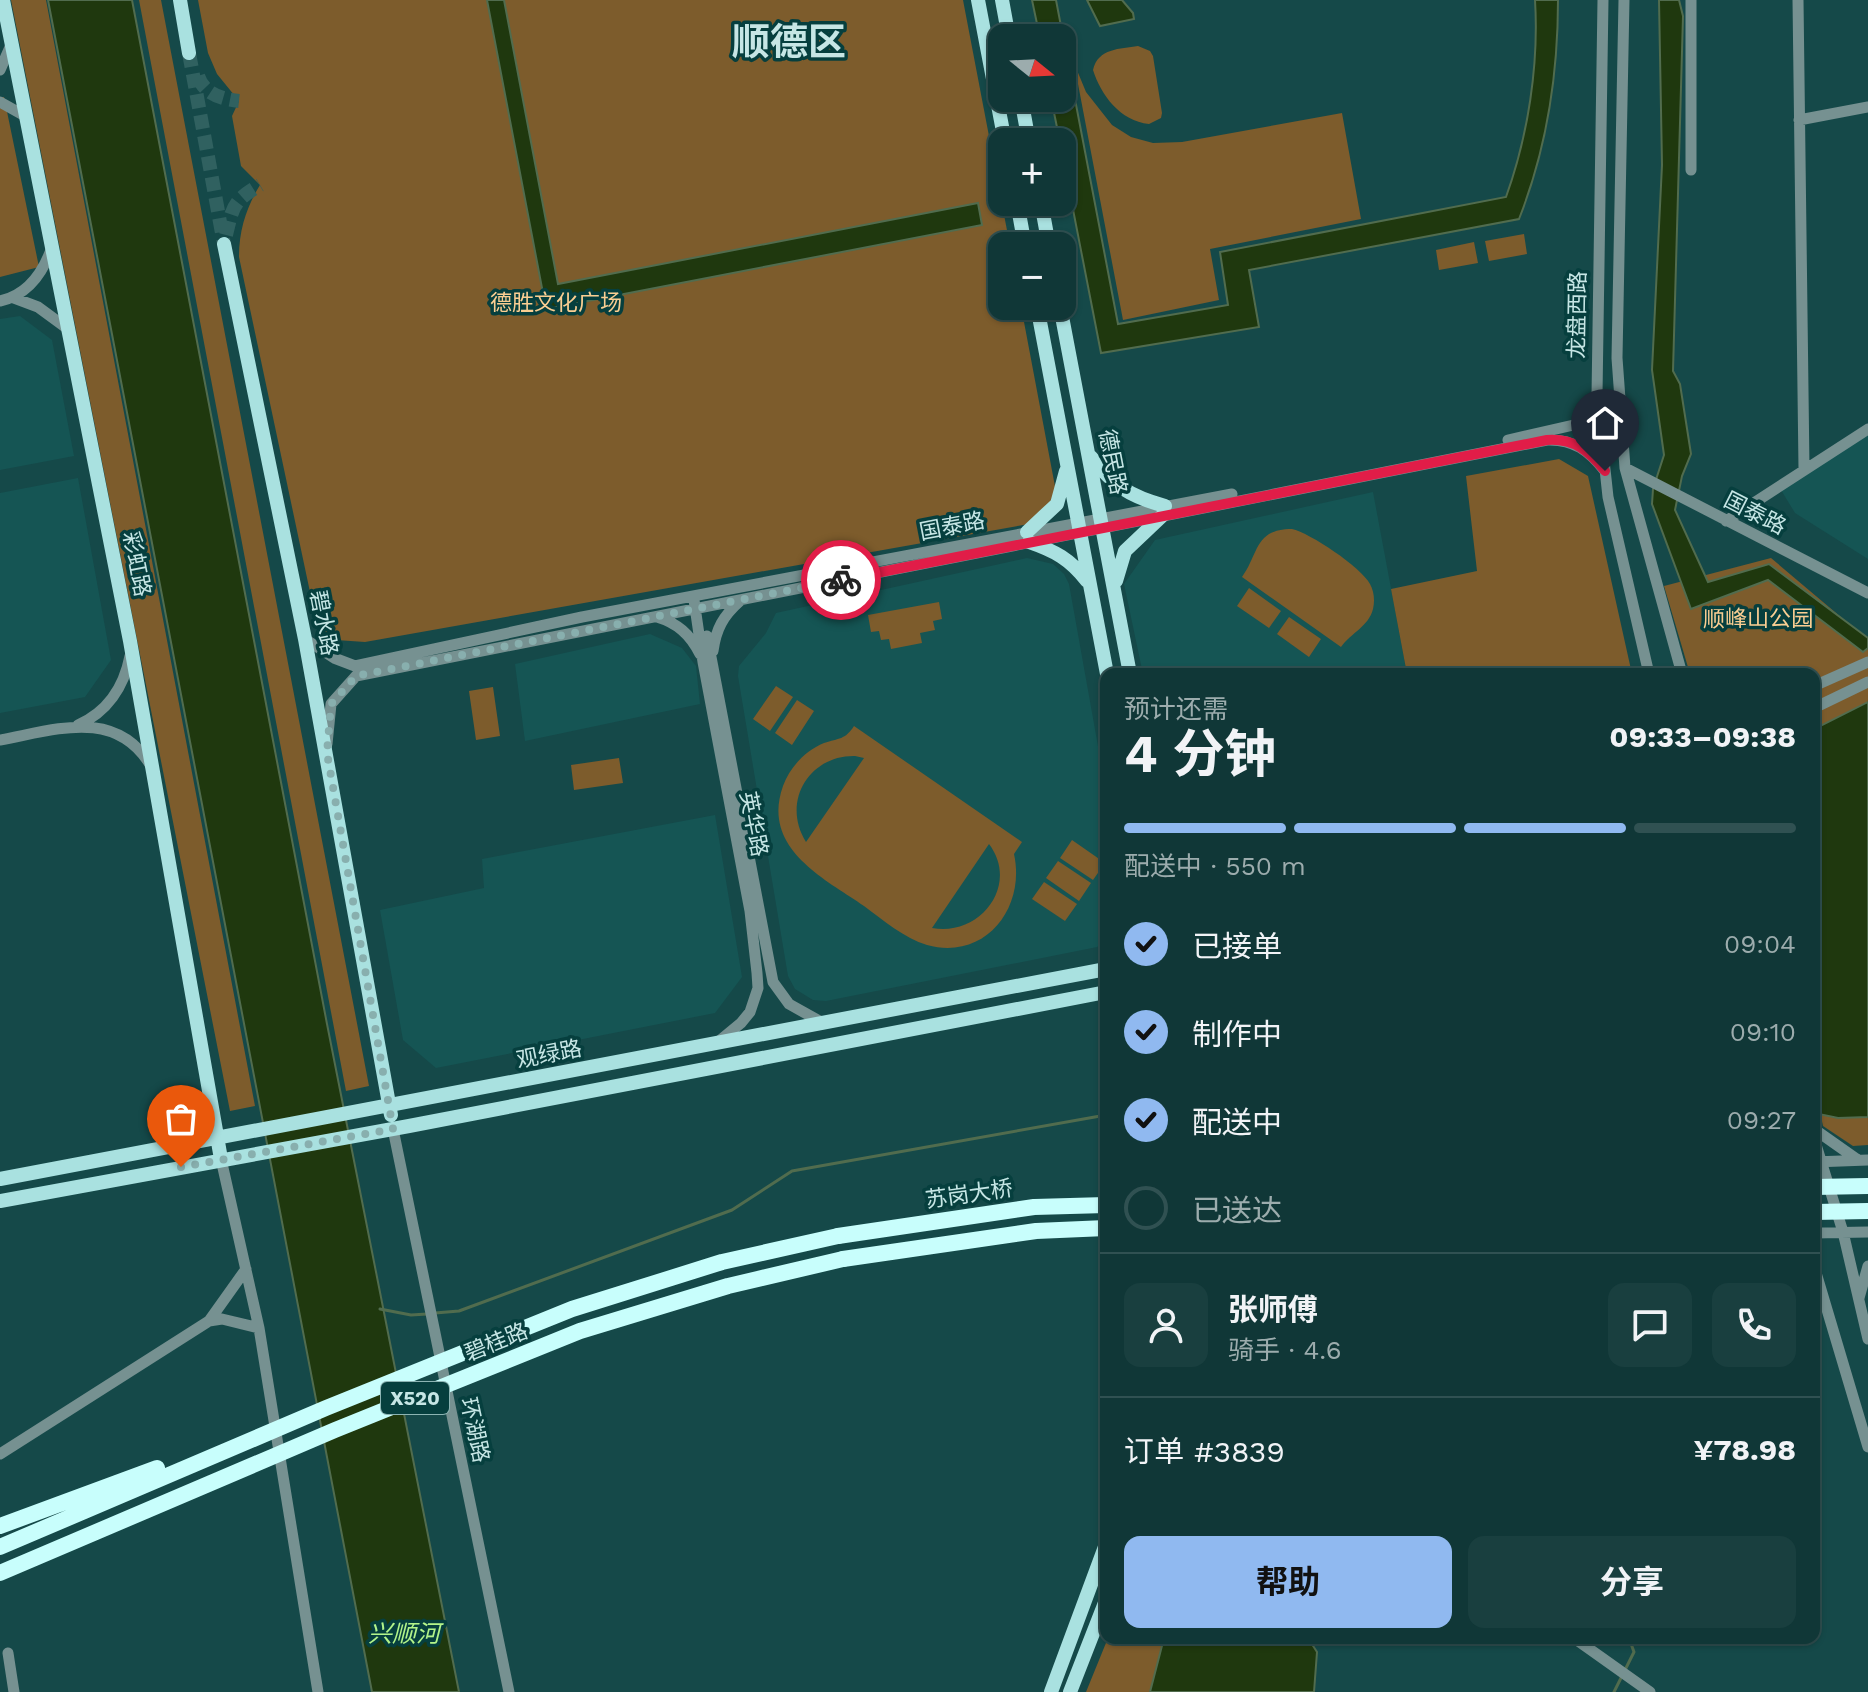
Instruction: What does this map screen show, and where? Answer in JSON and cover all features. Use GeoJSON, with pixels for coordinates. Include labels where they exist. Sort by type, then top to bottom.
{"type":"FeatureCollection","features":[{"type":"Feature","properties":{"kind":"highway"},"geometry":{"type":"LineString","coordinates":[[1820,1187],[1868,1186]]}},
{"type":"Feature","properties":{"kind":"highway","name":"苏岗大桥"},"geometry":{"type":"LineString","coordinates":[[838,1236],[1034,1207],[1100,1205]]}},
{"type":"Feature","properties":{"kind":"highway"},"geometry":{"type":"LineString","coordinates":[[1820,1212],[1868,1211]]}},
{"type":"Feature","properties":{"kind":"highway","name":"苏岗大桥"},"geometry":{"type":"LineString","coordinates":[[843,1259],[1036,1231],[1100,1228]]}},
{"type":"Feature","properties":{"kind":"highway","name":"碧桂路"},"geometry":{"type":"LineString","coordinates":[[0,1547],[347,1399],[572,1309],[722,1262],[838,1236]]}},
{"type":"Feature","properties":{"kind":"highway","name":"碧桂路"},"geometry":{"type":"LineString","coordinates":[[0,1574],[335,1430],[580,1331],[728,1286],[843,1259]]}},
{"type":"Feature","properties":{"kind":"highway"},"geometry":{"type":"LineString","coordinates":[[0,1526],[347,1399]]}},
{"type":"Feature","properties":{"kind":"main road","name":"彩虹路"},"geometry":{"type":"LineString","coordinates":[[3,0],[130,641],[221,1159]]}},
{"type":"Feature","properties":{"kind":"main road"},"geometry":{"type":"LineString","coordinates":[[180,0],[189,53]]}},
{"type":"Feature","properties":{"kind":"main road"},"geometry":{"type":"LineString","coordinates":[[978,0],[1002,128]]}},
{"type":"Feature","properties":{"kind":"main road"},"geometry":{"type":"LineString","coordinates":[[1002,0],[1006,24]]}},
{"type":"Feature","properties":{"kind":"main road","name":"碧水路"},"geometry":{"type":"LineString","coordinates":[[224,244],[327,753],[393,1129]]}},
{"type":"Feature","properties":{"kind":"main road"},"geometry":{"type":"LineString","coordinates":[[1040,320],[1106,668]]}},
{"type":"Feature","properties":{"kind":"main road","name":"德民路"},"geometry":{"type":"LineString","coordinates":[[1063,320],[1129,668]]}},
{"type":"Feature","properties":{"kind":"main road"},"geometry":{"type":"LineString","coordinates":[[1089,453],[1110,480],[1164,510],[1125,551],[1117,570],[1115,589]]}},
{"type":"Feature","properties":{"kind":"main road"},"geometry":{"type":"LineString","coordinates":[[1067,463],[1057,504],[1028,537],[1075,565],[1091,587]]}},
{"type":"Feature","properties":{"kind":"main road","name":"观绿路"},"geometry":{"type":"LineString","coordinates":[[0,1179],[1100,970]]}},
{"type":"Feature","properties":{"kind":"main road","name":"观绿路"},"geometry":{"type":"LineString","coordinates":[[0,1201],[1100,993]]}},
{"type":"Feature","properties":{"kind":"main road"},"geometry":{"type":"LineString","coordinates":[[1051,1692],[1100,1560]]}},
{"type":"Feature","properties":{"kind":"main road"},"geometry":{"type":"LineString","coordinates":[[1070,1692],[1100,1615]]}},
{"type":"Feature","properties":{"kind":"street","name":"龙盘西路"},"geometry":{"type":"LineString","coordinates":[[1603,0],[1597,395],[1611,515],[1648,668]]}},
{"type":"Feature","properties":{"kind":"street","name":"龙盘西路"},"geometry":{"type":"LineString","coordinates":[[1624,0],[1617,358],[1625,468],[1680,668]]}},
{"type":"Feature","properties":{"kind":"street"},"geometry":{"type":"LineString","coordinates":[[1691,0],[1691,170]]}},
{"type":"Feature","properties":{"kind":"street"},"geometry":{"type":"LineString","coordinates":[[1798,0],[1804,469]]}},
{"type":"Feature","properties":{"kind":"street"},"geometry":{"type":"LineString","coordinates":[[0,70],[11,44]]}},
{"type":"Feature","properties":{"kind":"street"},"geometry":{"type":"LineString","coordinates":[[0,102],[25,116]]}},
{"type":"Feature","properties":{"kind":"street"},"geometry":{"type":"LineString","coordinates":[[1799,120],[1868,107]]}},
{"type":"Feature","properties":{"kind":"street"},"geometry":{"type":"LineString","coordinates":[[0,301],[14,298],[24,291],[42,271],[52,247]]}},
{"type":"Feature","properties":{"kind":"street"},"geometry":{"type":"LineString","coordinates":[[14,298],[49,313],[69,330]]}},
{"type":"Feature","properties":{"kind":"street","name":"国泰路"},"geometry":{"type":"LineString","coordinates":[[327,753],[331,704],[356,676],[652,616],[698,601],[742,599],[1079,526],[1420,459],[1578,424],[1597,395]]}},
{"type":"Feature","properties":{"kind":"street"},"geometry":{"type":"LineString","coordinates":[[1726,521],[1868,429]]}},
{"type":"Feature","properties":{"kind":"street","name":"国泰路"},"geometry":{"type":"LineString","coordinates":[[1164,510],[1547,440],[1577,445],[1605,471]]}},
{"type":"Feature","properties":{"kind":"street","name":"国泰路"},"geometry":{"type":"LineString","coordinates":[[1625,468],[1868,593]]}},
{"type":"Feature","properties":{"kind":"street","name":"国泰路"},"geometry":{"type":"LineString","coordinates":[[305,639],[334,658],[355,666],[1028,537]]}},
{"type":"Feature","properties":{"kind":"street"},"geometry":{"type":"LineString","coordinates":[[708,661],[721,622],[742,599]]}},
{"type":"Feature","properties":{"kind":"street","name":"英华路"},"geometry":{"type":"LineString","coordinates":[[698,601],[750,911],[758,988],[756,1000],[741,1023],[714,1045]]}},
{"type":"Feature","properties":{"kind":"street"},"geometry":{"type":"LineString","coordinates":[[652,616],[680,627],[708,661]]}},
{"type":"Feature","properties":{"kind":"street"},"geometry":{"type":"LineString","coordinates":[[73,727],[97,714],[116,693],[127,668],[130,641]]}},
{"type":"Feature","properties":{"kind":"street","name":"英华路"},"geometry":{"type":"LineString","coordinates":[[708,661],[773,982],[789,1004],[824,1023]]}},
{"type":"Feature","properties":{"kind":"street"},"geometry":{"type":"LineString","coordinates":[[1820,683],[1868,662]]}},
{"type":"Feature","properties":{"kind":"street"},"geometry":{"type":"LineString","coordinates":[[1820,705],[1868,682]]}},
{"type":"Feature","properties":{"kind":"street"},"geometry":{"type":"LineString","coordinates":[[0,740],[73,727],[99,727],[123,737],[142,753],[155,775]]}},
{"type":"Feature","properties":{"kind":"street","name":"环湖路"},"geometry":{"type":"LineString","coordinates":[[393,1129],[509,1692]]}},
{"type":"Feature","properties":{"kind":"street"},"geometry":{"type":"LineString","coordinates":[[1820,1133],[1863,1160]]}},
{"type":"Feature","properties":{"kind":"street"},"geometry":{"type":"LineString","coordinates":[[221,1159],[259,1328],[318,1692]]}},
{"type":"Feature","properties":{"kind":"street"},"geometry":{"type":"LineString","coordinates":[[1820,1162],[1863,1160]]}},
{"type":"Feature","properties":{"kind":"street"},"geometry":{"type":"LineString","coordinates":[[1820,1168],[1843,1232],[1868,1339]]}},
{"type":"Feature","properties":{"kind":"street"},"geometry":{"type":"LineString","coordinates":[[1820,1233],[1868,1232]]}},
{"type":"Feature","properties":{"kind":"street"},"geometry":{"type":"LineString","coordinates":[[1858,1302],[1868,1266]]}},
{"type":"Feature","properties":{"kind":"street"},"geometry":{"type":"LineString","coordinates":[[0,1454],[209,1321],[246,1269]]}},
{"type":"Feature","properties":{"kind":"street"},"geometry":{"type":"LineString","coordinates":[[1820,1287],[1868,1447]]}},
{"type":"Feature","properties":{"kind":"street"},"geometry":{"type":"LineString","coordinates":[[209,1321],[222,1319],[259,1328]]}},
{"type":"Feature","properties":{"kind":"street"},"geometry":{"type":"LineString","coordinates":[[1582,1644],[1650,1692]]}},
{"type":"Feature","properties":{"kind":"street"},"geometry":{"type":"LineString","coordinates":[[8,1653],[14,1692]]}},
{"type":"Feature","properties":{"kind":"shaded area"},"geometry":{"type":"Polygon","coordinates":[[[20,316],[52,340],[74,456],[0,470],[0,319],[20,316]]]}},
{"type":"Feature","properties":{"kind":"shaded area"},"geometry":{"type":"Polygon","coordinates":[[[1868,434],[1868,559],[1795,513],[1781,490],[1868,434]]]}},
{"type":"Feature","properties":{"kind":"shaded area"},"geometry":{"type":"Polygon","coordinates":[[[78,478],[111,660],[85,697],[0,713],[0,493],[78,478]]]}},
{"type":"Feature","properties":{"kind":"shaded area"},"geometry":{"type":"Polygon","coordinates":[[[1373,492],[1406,668],[1142,668],[1124,584],[1155,540],[1373,492]]]}},
{"type":"Feature","properties":{"kind":"shaded area"},"geometry":{"type":"Polygon","coordinates":[[[1027,558],[1053,564],[1064,574],[1069,584],[1100,757],[1100,945],[826,1001],[813,1000],[795,989],[788,976],[738,676],[739,666],[766,633],[776,613],[1027,558]]]}},
{"type":"Feature","properties":{"kind":"shaded area"},"geometry":{"type":"Polygon","coordinates":[[[650,634],[682,648],[696,666],[700,704],[525,741],[515,664],[650,634]]]}},
{"type":"Feature","properties":{"kind":"shaded area"},"geometry":{"type":"Polygon","coordinates":[[[715,815],[742,977],[715,1013],[436,1068],[403,1040],[380,910],[484,888],[482,859],[715,815]]]}},
{"type":"Feature","properties":{"kind":"green space"},"geometry":{"type":"Polygon","coordinates":[[[11,0],[46,0],[255,1106],[230,1111],[11,0]]]}},
{"type":"Feature","properties":{"kind":"green space"},"geometry":{"type":"Polygon","coordinates":[[[139,0],[161,0],[369,1086],[346,1091],[139,0]]]}},
{"type":"Feature","properties":{"kind":"green space","name":"德胜文化广场"},"geometry":{"type":"Polygon","coordinates":[[[198,0],[963,0],[988,131],[988,216],[1004,216],[1007,232],[988,232],[988,320],[1024,320],[1057,497],[1029,524],[365,642],[336,640],[317,625],[239,257],[244,220],[260,185],[241,166],[232,116],[239,101],[217,74],[208,53],[198,0]]]}},
{"type":"Feature","properties":{"kind":"green space"},"geometry":{"type":"Polygon","coordinates":[[[1138,46],[1150,51],[1153,56],[1162,113],[1161,118],[1149,124],[1129,118],[1113,105],[1101,89],[1093,70],[1105,54],[1138,46]]]}},
{"type":"Feature","properties":{"kind":"green space"},"geometry":{"type":"Polygon","coordinates":[[[1076,68],[1086,92],[1112,125],[1131,137],[1153,143],[1182,142],[1342,113],[1361,219],[1210,249],[1219,300],[1123,320],[1076,68]]]}},
{"type":"Feature","properties":{"kind":"green space"},"geometry":{"type":"Polygon","coordinates":[[[4,97],[39,267],[0,277],[0,98],[4,97]]]}},
{"type":"Feature","properties":{"kind":"green space"},"geometry":{"type":"Polygon","coordinates":[[[1524,234],[1527,254],[1489,261],[1485,241],[1524,234]]]}},
{"type":"Feature","properties":{"kind":"green space"},"geometry":{"type":"Polygon","coordinates":[[[1474,242],[1478,263],[1439,270],[1436,250],[1474,242]]]}},
{"type":"Feature","properties":{"kind":"green space"},"geometry":{"type":"Polygon","coordinates":[[[1559,459],[1588,476],[1631,668],[1406,668],[1391,589],[1477,571],[1466,476],[1559,459]]]}},
{"type":"Feature","properties":{"kind":"green space"},"geometry":{"type":"Polygon","coordinates":[[[1292,529],[1334,552],[1357,569],[1371,587],[1374,603],[1371,615],[1341,647],[1242,577],[1264,538],[1280,530],[1292,529]]]}},
{"type":"Feature","properties":{"kind":"green space","name":"顺峰山公园"},"geometry":{"type":"Polygon","coordinates":[[[1771,558],[1868,640],[1868,1145],[1853,1146],[1823,1126],[1820,1112],[1820,668],[1688,668],[1664,586],[1771,558]]]}},
{"type":"Feature","properties":{"kind":"green space"},"geometry":{"type":"Polygon","coordinates":[[[1249,588],[1281,611],[1269,628],[1237,606],[1249,588]]]}},
{"type":"Feature","properties":{"kind":"green space"},"geometry":{"type":"Polygon","coordinates":[[[939,602],[942,619],[933,621],[935,630],[920,633],[922,643],[891,649],[889,639],[881,640],[879,631],[871,632],[868,615],[939,602]]]}},
{"type":"Feature","properties":{"kind":"green space"},"geometry":{"type":"Polygon","coordinates":[[[1289,617],[1321,639],[1309,657],[1277,634],[1289,617]]]}},
{"type":"Feature","properties":{"kind":"green space"},"geometry":{"type":"Polygon","coordinates":[[[776,686],[793,697],[770,731],[753,719],[776,686]]]}},
{"type":"Feature","properties":{"kind":"green space"},"geometry":{"type":"Polygon","coordinates":[[[493,687],[500,736],[476,740],[469,691],[493,687]]]}},
{"type":"Feature","properties":{"kind":"green space"},"geometry":{"type":"Polygon","coordinates":[[[797,700],[814,711],[792,745],[775,733],[797,700]]]}},
{"type":"Feature","properties":{"kind":"green space"},"geometry":{"type":"Polygon","coordinates":[[[854,726],[1022,842],[1014,854],[1014,893],[1007,911],[997,926],[983,937],[967,945],[948,948],[927,945],[910,938],[815,872],[788,844],[778,808],[786,779],[799,760],[811,750],[841,738],[854,726]],[[855,756],[824,763],[804,784],[798,797],[797,812],[806,842],[864,758],[855,756]],[[989,844],[932,928],[950,929],[966,924],[990,905],[1000,876],[989,844]]]}},
{"type":"Feature","properties":{"kind":"green space"},"geometry":{"type":"Polygon","coordinates":[[[619,758],[623,783],[574,790],[571,765],[619,758]]]}},
{"type":"Feature","properties":{"kind":"green space"},"geometry":{"type":"Polygon","coordinates":[[[1072,840],[1100,860],[1100,870],[1093,880],[1060,858],[1072,840]]]}},
{"type":"Feature","properties":{"kind":"green space"},"geometry":{"type":"Polygon","coordinates":[[[1058,861],[1091,883],[1079,901],[1046,878],[1058,861]]]}},
{"type":"Feature","properties":{"kind":"green space"},"geometry":{"type":"Polygon","coordinates":[[[1044,882],[1077,904],[1065,921],[1032,899],[1044,882]]]}},
{"type":"Feature","properties":{"kind":"green space"},"geometry":{"type":"Polygon","coordinates":[[[1106,1644],[1162,1644],[1150,1692],[1086,1692],[1106,1644]]]}},
{"type":"Feature","properties":{"kind":"water","name":"兴顺河"},"geometry":{"type":"Polygon","coordinates":[[[48,0],[132,0],[327,1024],[459,1692],[372,1692],[48,0]]]}},
{"type":"Feature","properties":{"kind":"water"},"geometry":{"type":"Polygon","coordinates":[[[487,0],[504,0],[558,284],[978,203],[982,225],[546,309],[487,0]]]}},
{"type":"Feature","properties":{"kind":"water"},"geometry":{"type":"Polygon","coordinates":[[[1032,0],[1056,0],[1061,24],[1037,24],[1032,0]]]}},
{"type":"Feature","properties":{"kind":"water"},"geometry":{"type":"Polygon","coordinates":[[[1087,0],[1122,0],[1134,19],[1100,26],[1087,0]]]}},
{"type":"Feature","properties":{"kind":"water"},"geometry":{"type":"Polygon","coordinates":[[[1535,0],[1558,0],[1556,56],[1549,111],[1537,166],[1519,219],[1249,270],[1259,327],[1101,353],[1074,216],[1076,128],[1057,128],[1054,112],[1076,112],[1076,105],[1118,324],[1228,305],[1220,252],[1506,197],[1530,100],[1535,50],[1535,0]]]}},
{"type":"Feature","properties":{"kind":"water"},"geometry":{"type":"Polygon","coordinates":[[[1659,0],[1679,0],[1683,16],[1673,371],[1680,384],[1691,454],[1682,476],[1675,510],[1708,582],[1769,564],[1868,638],[1868,648],[1863,652],[1768,580],[1691,609],[1652,504],[1653,489],[1664,455],[1652,370],[1662,165],[1659,0]]]}},
{"type":"Feature","properties":{"kind":"water"},"geometry":{"type":"Polygon","coordinates":[[[1868,702],[1868,1117],[1838,1118],[1820,1114],[1820,726],[1868,702]]]}},
{"type":"Feature","properties":{"kind":"water"},"geometry":{"type":"Polygon","coordinates":[[[1162,1644],[1312,1644],[1317,1652],[1314,1692],[1150,1692],[1162,1644]]]}},
{"type":"Feature","properties":{"kind":"waterway"},"geometry":{"type":"LineString","coordinates":[[435,1313],[459,1311],[732,1210],[792,1171],[1100,1116]]}},
{"type":"Feature","properties":{"kind":"waterway"},"geometry":{"type":"LineString","coordinates":[[380,1309],[411,1315],[427,1314]]}},
{"type":"Feature","properties":{"kind":"waterway"},"geometry":{"type":"LineString","coordinates":[[1614,1692],[1634,1652],[1631,1644]]}},
{"type":"Feature","properties":{"kind":"tunnel"},"geometry":{"type":"LineString","coordinates":[[189,53],[224,244]]}},
{"type":"Feature","properties":{"kind":"tunnel"},"geometry":{"type":"LineString","coordinates":[[198,76],[204,87],[214,94],[239,101]]}},
{"type":"Feature","properties":{"kind":"tunnel"},"geometry":{"type":"LineString","coordinates":[[226,235],[236,205],[244,195],[260,185]]}},
{"type":"Feature","properties":{"kind":"way so far"},"geometry":{"type":"LineString","coordinates":[[181,1167],[393,1129],[327,753],[331,704],[356,676],[841,580]]}},
{"type":"Feature","properties":{"kind":"district","name":"顺德区"},"geometry":{"type":"Point","coordinates":[789,42]}},
{"type":"Feature","properties":{"kind":"route"},"geometry":{"type":"LineString","coordinates":[[841,580],[1547,440],[1572,442],[1582,447],[1605,471]]}}]}
